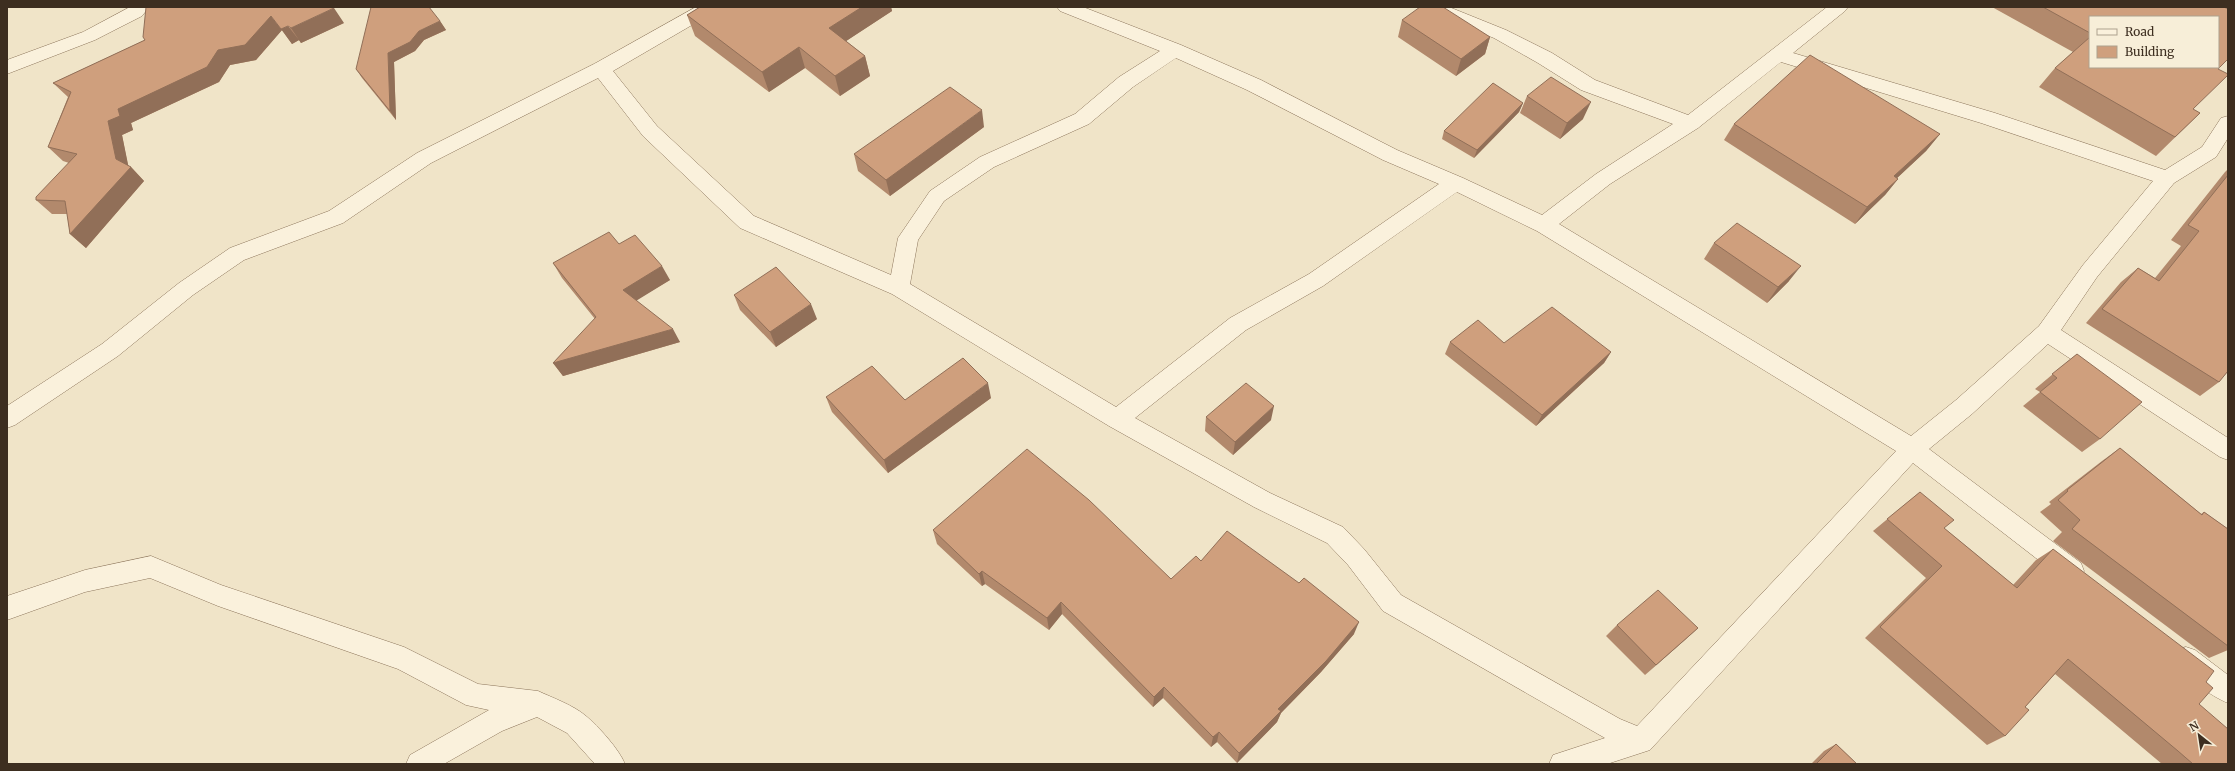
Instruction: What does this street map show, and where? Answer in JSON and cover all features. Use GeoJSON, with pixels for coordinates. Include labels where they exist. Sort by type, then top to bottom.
{"type":"FeatureCollection","features":[{"type":"Feature","properties":{"kind":"street"},"geometry":{"type":"LineString","coordinates":[[7,67],[89,36],[136,12],[140,7]]}},
{"type":"Feature","properties":{"kind":"street"},"geometry":{"type":"LineString","coordinates":[[7,418],[110,350],[186,289],[237,254],[336,217],[424,158],[601,69],[710,7]]}},
{"type":"Feature","properties":{"kind":"street"},"geometry":{"type":"LineString","coordinates":[[1066,7],[1175,50],[1254,85],[1390,155],[1456,183],[1544,225],[1912,449],[2089,584]]}},
{"type":"Feature","properties":{"kind":"street"},"geometry":{"type":"LineString","coordinates":[[1432,7],[1500,34],[1545,58],[1588,84],[1657,112],[1691,123]]}},
{"type":"Feature","properties":{"kind":"street"},"geometry":{"type":"LineString","coordinates":[[1544,225],[1603,179],[1663,139],[1691,123],[1779,56],[1839,7]]}},
{"type":"Feature","properties":{"kind":"street"},"geometry":{"type":"LineString","coordinates":[[899,288],[908,238],[937,196],[986,162],[1082,119],[1126,82],[1175,50]]}},
{"type":"Feature","properties":{"kind":"street"},"geometry":{"type":"LineString","coordinates":[[1779,56],[1988,118],[2167,178]]}},
{"type":"Feature","properties":{"kind":"street"},"geometry":{"type":"LineString","coordinates":[[601,69],[650,131],[747,222],[899,288],[1118,419],[1262,500],[1334,535],[1356,557],[1392,603],[1611,728],[1640,741]]}},
{"type":"Feature","properties":{"kind":"street"},"geometry":{"type":"LineString","coordinates":[[1562,764],[1640,741],[1912,449],[1964,407],[2047,332],[2090,271],[2167,178],[2209,152],[2228,123]]}},
{"type":"Feature","properties":{"kind":"street"},"geometry":{"type":"LineString","coordinates":[[1118,419],[1238,324],[1316,280],[1456,183]]}},
{"type":"Feature","properties":{"kind":"street"},"geometry":{"type":"LineString","coordinates":[[2047,332],[2228,450]]}},
{"type":"Feature","properties":{"kind":"street"},"geometry":{"type":"LineString","coordinates":[[7,608],[85,581],[151,567],[218,595],[404,659],[475,696],[538,704],[576,724],[612,764]]}},
{"type":"Feature","properties":{"kind":"street"},"geometry":{"type":"LineString","coordinates":[[2171,648],[2228,691]]}},
{"type":"Feature","properties":{"kind":"street"},"geometry":{"type":"LineString","coordinates":[[418,764],[494,721],[538,704]]}},
{"type":"Feature","properties":{"kind":"building"},"geometry":{"type":"Polygon","coordinates":[[[146,7],[334,8],[291,28],[288,26],[281,29],[271,16],[245,45],[218,50],[207,67],[118,109],[120,116],[108,121],[116,159],[131,167],[70,234],[65,201],[36,200],[36,197],[77,154],[48,147],[71,92],[53,83],[145,40],[143,37],[146,7]]]}},
{"type":"Feature","properties":{"kind":"building"},"geometry":{"type":"Polygon","coordinates":[[[371,7],[429,7],[440,21],[419,31],[410,42],[388,53],[390,111],[356,69],[371,7]]]}},
{"type":"Feature","properties":{"kind":"building"},"geometry":{"type":"Polygon","coordinates":[[[700,7],[862,7],[829,28],[865,56],[835,76],[799,47],[762,72],[687,15],[700,7]]]}},
{"type":"Feature","properties":{"kind":"building"},"geometry":{"type":"Polygon","coordinates":[[[1420,7],[1443,7],[1490,37],[1461,59],[1402,20],[1420,7]]]}},
{"type":"Feature","properties":{"kind":"building"},"geometry":{"type":"Polygon","coordinates":[[[2043,7],[2224,7],[2228,9],[2228,59],[2219,68],[2219,16],[2089,16],[2089,32],[2043,7]]]}},
{"type":"Feature","properties":{"kind":"building"},"geometry":{"type":"Polygon","coordinates":[[[2089,38],[2089,68],[2219,68],[2218,69],[2228,75],[2193,109],[2200,113],[2175,137],[2055,68],[2089,38]]]}},
{"type":"Feature","properties":{"kind":"building"},"geometry":{"type":"Polygon","coordinates":[[[1810,55],[1940,134],[1894,176],[1898,179],[1867,207],[1734,124],[1810,55]]]}},
{"type":"Feature","properties":{"kind":"building"},"geometry":{"type":"Polygon","coordinates":[[[1551,77],[1591,102],[1567,123],[1527,96],[1551,77]]]}},
{"type":"Feature","properties":{"kind":"building"},"geometry":{"type":"Polygon","coordinates":[[[1493,83],[1523,103],[1477,150],[1444,131],[1493,83]]]}},
{"type":"Feature","properties":{"kind":"building"},"geometry":{"type":"Polygon","coordinates":[[[950,87],[982,110],[886,180],[854,154],[950,87]]]}},
{"type":"Feature","properties":{"kind":"building"},"geometry":{"type":"Polygon","coordinates":[[[2228,175],[2228,371],[2219,382],[2102,309],[2138,268],[2159,281],[2199,231],[2188,225],[2228,175]]]}},
{"type":"Feature","properties":{"kind":"building"},"geometry":{"type":"Polygon","coordinates":[[[1737,223],[1801,266],[1778,287],[1714,243],[1737,223]]]}},
{"type":"Feature","properties":{"kind":"building"},"geometry":{"type":"Polygon","coordinates":[[[609,232],[619,244],[635,235],[662,266],[623,290],[673,329],[553,363],[596,317],[553,263],[609,232]]]}},
{"type":"Feature","properties":{"kind":"building"},"geometry":{"type":"Polygon","coordinates":[[[776,267],[811,304],[770,332],[734,295],[776,267]]]}},
{"type":"Feature","properties":{"kind":"building"},"geometry":{"type":"Polygon","coordinates":[[[1552,307],[1611,352],[1542,415],[1450,342],[1478,320],[1504,343],[1552,307]]]}},
{"type":"Feature","properties":{"kind":"building"},"geometry":{"type":"Polygon","coordinates":[[[2077,354],[2142,402],[2100,439],[2040,392],[2057,378],[2052,374],[2077,354]]]}},
{"type":"Feature","properties":{"kind":"building"},"geometry":{"type":"Polygon","coordinates":[[[963,358],[988,383],[884,460],[826,397],[872,366],[905,400],[963,358]]]}},
{"type":"Feature","properties":{"kind":"building"},"geometry":{"type":"Polygon","coordinates":[[[1246,383],[1274,406],[1235,442],[1206,417],[1246,383]]]}},
{"type":"Feature","properties":{"kind":"building"},"geometry":{"type":"Polygon","coordinates":[[[2120,448],[2202,515],[2204,512],[2228,529],[2228,646],[2072,529],[2080,520],[2058,500],[2068,491],[2067,490],[2120,448]]]}},
{"type":"Feature","properties":{"kind":"building"},"geometry":{"type":"Polygon","coordinates":[[[1027,449],[1089,500],[1171,579],[1196,556],[1201,561],[1227,531],[1299,583],[1304,578],[1359,622],[1326,661],[1278,709],[1281,711],[1239,753],[1219,732],[1213,737],[1164,687],[1154,697],[1061,602],[1047,618],[982,571],[979,574],[933,530],[1027,449]]]}},
{"type":"Feature","properties":{"kind":"building"},"geometry":{"type":"Polygon","coordinates":[[[1920,492],[1954,520],[1944,528],[2017,588],[2053,549],[2214,671],[2206,682],[2213,688],[2199,704],[2228,729],[2228,764],[2193,764],[2068,659],[2025,707],[2029,710],[2005,736],[1880,627],[1942,566],[1887,519],[1920,492]]]}},
{"type":"Feature","properties":{"kind":"building"},"geometry":{"type":"Polygon","coordinates":[[[1658,590],[1698,628],[1656,665],[1617,625],[1658,590]]]}},
{"type":"Feature","properties":{"kind":"building"},"geometry":{"type":"Polygon","coordinates":[[[1836,744],[1857,764],[1816,764],[1836,744]]]}}]}
